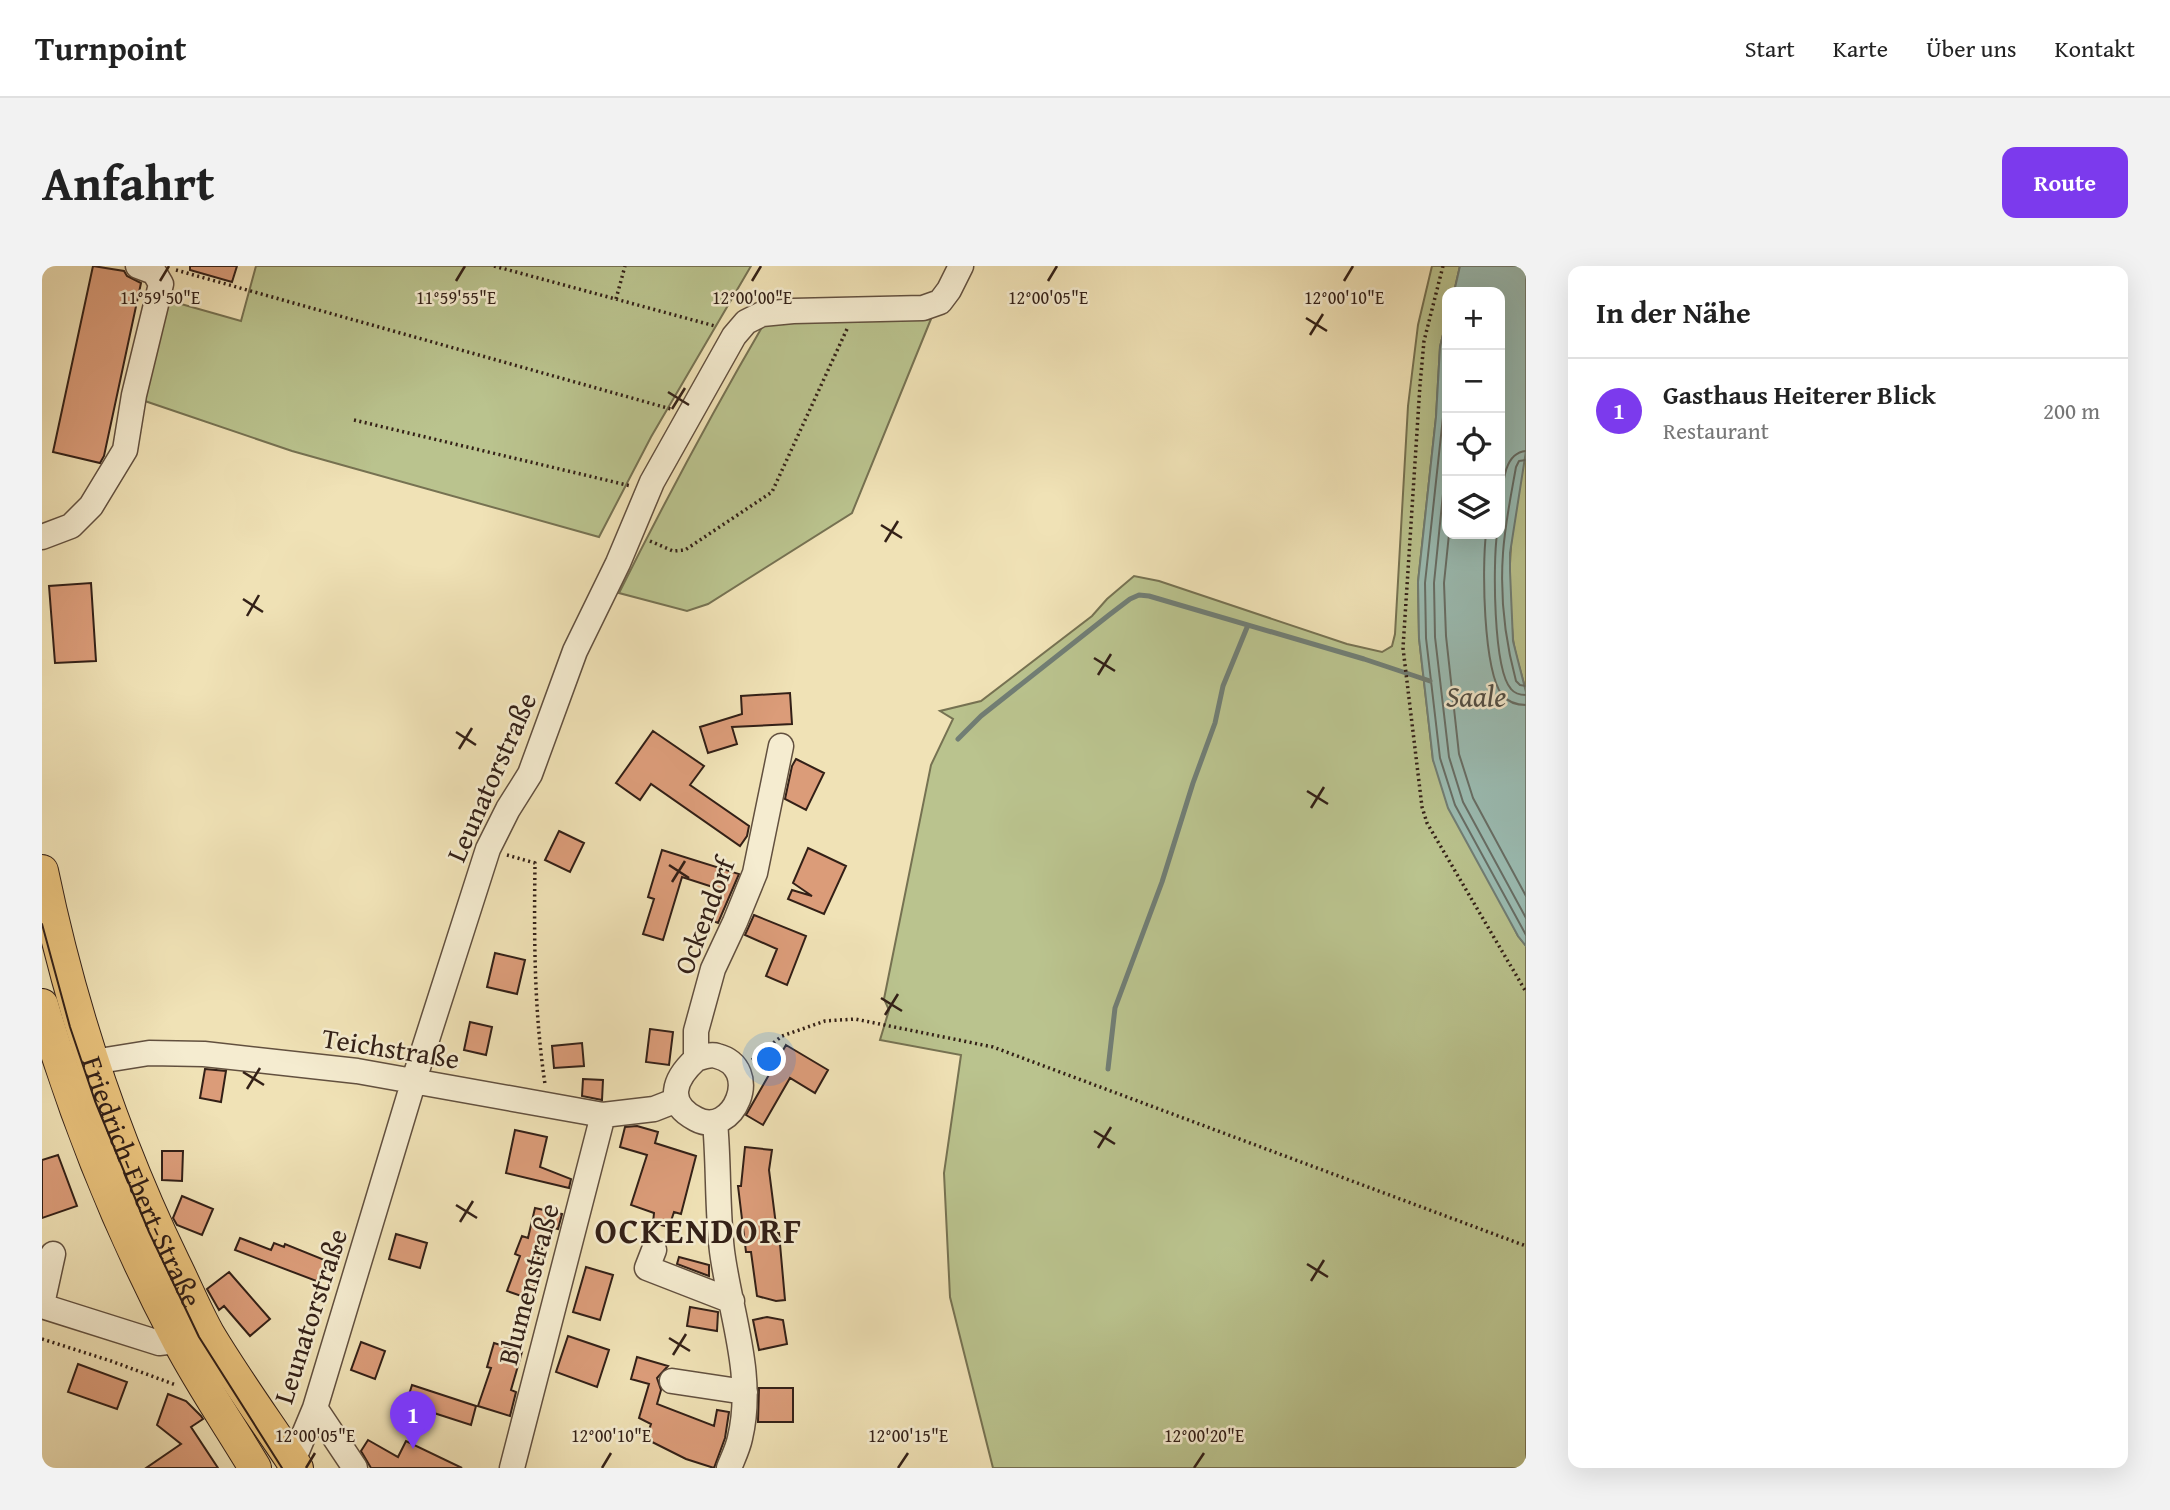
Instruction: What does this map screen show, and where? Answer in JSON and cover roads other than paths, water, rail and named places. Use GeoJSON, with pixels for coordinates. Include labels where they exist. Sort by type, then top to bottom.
{"type":"FeatureCollection","features":[{"type":"Feature","properties":{"kind":"main road","name":"Friedrich-Ebert-Straße"},"geometry":{"type":"LineString","coordinates":[[42,871],[57,941],[93,1062],[152,1215],[194,1337],[255,1468]]}},
{"type":"Feature","properties":{"kind":"main road","name":"Friedrich-Ebert-Straße"},"geometry":{"type":"LineString","coordinates":[[42,1005],[50,1063],[128,1237],[194,1337],[293,1465]]}},
{"type":"Feature","properties":{"kind":"street","name":"Leunatorstraße"},"geometry":{"type":"LineString","coordinates":[[293,1465],[315,1408],[414,1080],[488,849],[530,774],[575,652],[648,493],[734,336],[746,322],[762,314],[923,308],[940,302],[961,266]]}},
{"type":"Feature","properties":{"kind":"street"},"geometry":{"type":"LineString","coordinates":[[42,537],[71,526],[91,506],[125,450],[134,395],[159,297],[161,284],[155,268]]}},
{"type":"Feature","properties":{"kind":"street","name":"Ockendorf"},"geometry":{"type":"LineString","coordinates":[[696,1059],[696,1031],[713,969],[755,873],[781,747]]}},
{"type":"Feature","properties":{"kind":"street","name":"Teichstraße"},"geometry":{"type":"LineString","coordinates":[[93,1062],[149,1053],[204,1054],[357,1070],[603,1115],[654,1109],[677,1100]]}},
{"type":"Feature","properties":{"kind":"street"},"geometry":{"type":"LineString","coordinates":[[715,1055],[728,1061],[738,1071],[741,1091],[737,1104],[727,1115],[715,1122],[700,1122],[685,1113],[677,1100],[676,1086],[685,1069],[696,1059],[715,1055]]}},
{"type":"Feature","properties":{"kind":"street","name":"Blumenstraße"},"geometry":{"type":"LineString","coordinates":[[512,1468],[603,1115]]}},
{"type":"Feature","properties":{"kind":"street"},"geometry":{"type":"LineString","coordinates":[[715,1122],[720,1227],[743,1361],[745,1392],[740,1437],[729,1468]]}},
{"type":"Feature","properties":{"kind":"street"},"geometry":{"type":"LineString","coordinates":[[654,1250],[647,1268],[732,1301]]}},
{"type":"Feature","properties":{"kind":"street"},"geometry":{"type":"LineString","coordinates":[[53,1254],[42,1305],[159,1343],[194,1337]]}},
{"type":"Feature","properties":{"kind":"street"},"geometry":{"type":"LineString","coordinates":[[672,1381],[745,1392]]}},
{"type":"Feature","properties":{"kind":"street"},"geometry":{"type":"LineString","coordinates":[[315,1408],[355,1468]]}},
{"type":"Feature","properties":{"kind":"water","name":"Saale"},"geometry":{"type":"Polygon","coordinates":[[[1460,266],[1526,266],[1526,451],[1510,553],[1510,571],[1513,641],[1526,692],[1526,946],[1448,808],[1433,760],[1419,638],[1418,582],[1442,339],[1442,539],[1505,539],[1505,287],[1455,287],[1460,266]]]}},
{"type":"Feature","properties":{"kind":"waterway"},"geometry":{"type":"LineString","coordinates":[[958,739],[981,716],[1109,615],[1139,595],[1364,659],[1430,681]]}},
{"type":"Feature","properties":{"kind":"waterway"},"geometry":{"type":"LineString","coordinates":[[1108,1069],[1115,1008],[1162,882],[1215,723],[1223,686],[1248,625]]}},
{"type":"Feature","properties":{"kind":"tram line"},"geometry":{"type":"LineString","coordinates":[[42,924],[70,1027],[95,1101],[149,1232],[199,1337],[282,1468]]}},
{"type":"Feature","properties":{"kind":"place","name":"Gasthaus Heiterer Blick"},"geometry":{"type":"Point","coordinates":[413,1449]}},
{"type":"Feature","properties":{"kind":"district","name":"OCKENDORF"},"geometry":{"type":"Point","coordinates":[699,1231]}}]}
